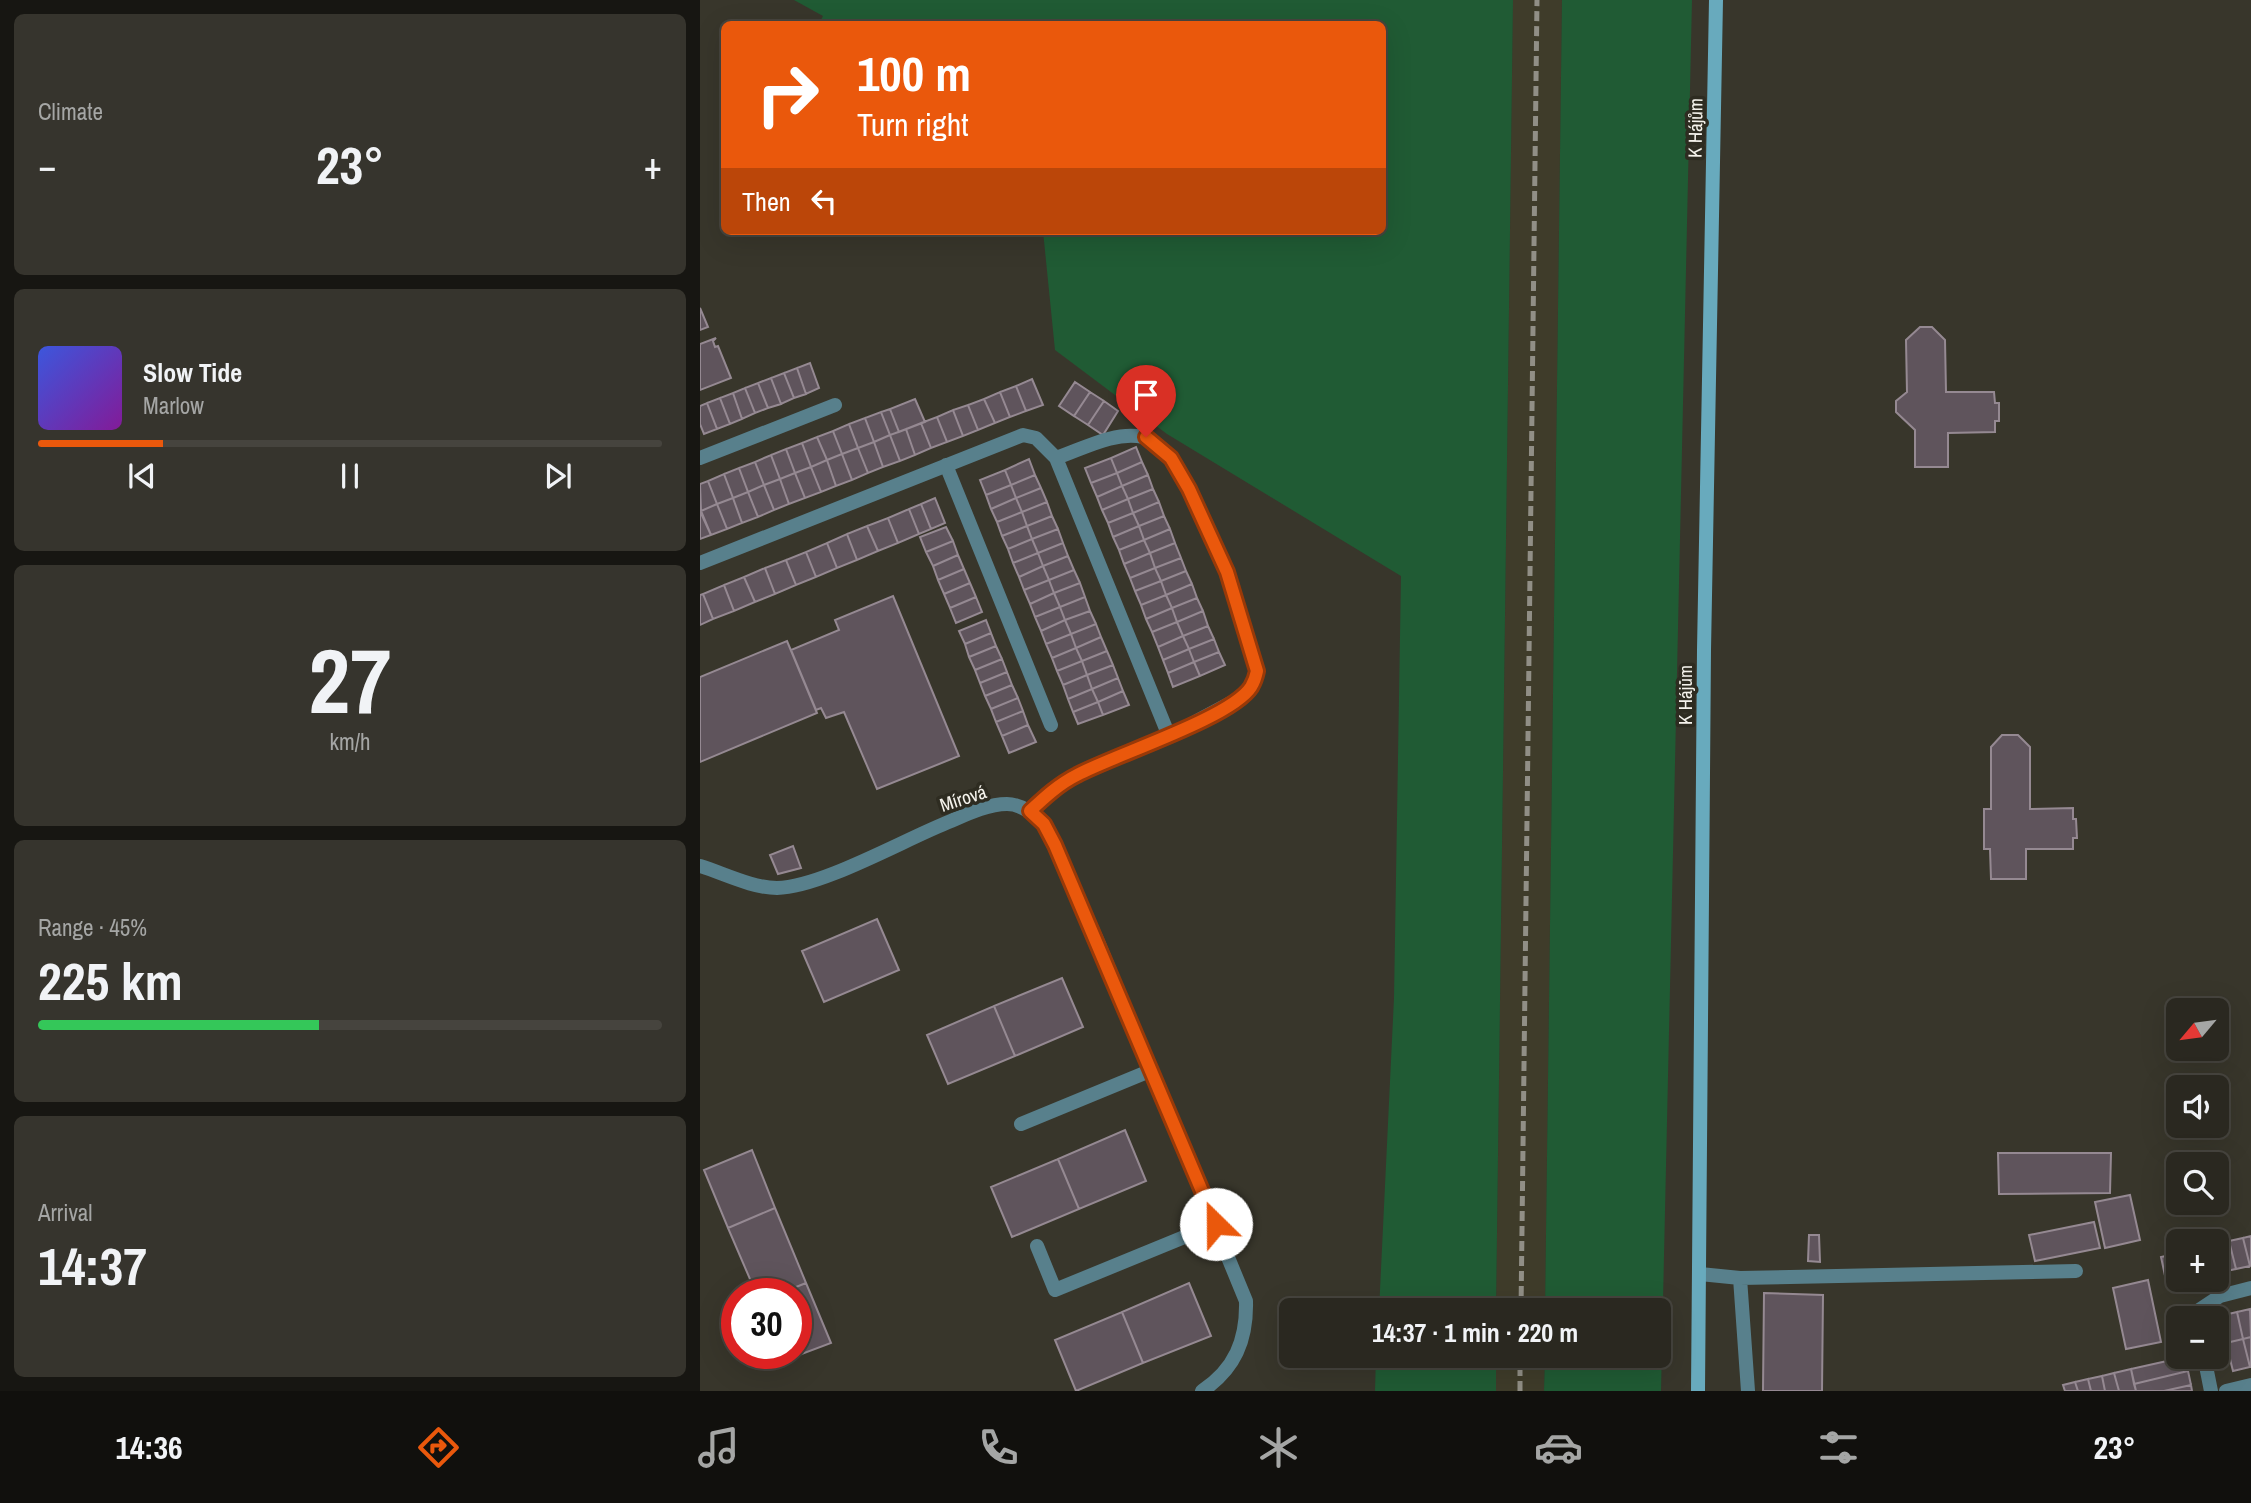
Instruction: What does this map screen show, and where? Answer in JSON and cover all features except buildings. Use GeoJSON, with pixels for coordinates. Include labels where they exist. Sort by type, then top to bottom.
{"type":"FeatureCollection","features":[{"type":"Feature","properties":{"kind":"street","name":"K Hájům"},"geometry":{"type":"LineString","coordinates":[[1698,1391],[1704,664],[1716,0]]}},
{"type":"Feature","properties":{"kind":"street"},"geometry":{"type":"LineString","coordinates":[[700,458],[835,405]]}},
{"type":"Feature","properties":{"kind":"street"},"geometry":{"type":"LineString","coordinates":[[700,563],[1023,435],[1036,438],[1056,458],[1170,736]]}},
{"type":"Feature","properties":{"kind":"street"},"geometry":{"type":"LineString","coordinates":[[1056,458],[1123,435],[1146,437],[1171,458],[1227,572],[1257,671],[1251,687],[1240,698],[1170,736],[1078,774],[1051,791],[1030,811],[1044,824],[1055,845],[1152,1070],[1246,1301],[1247,1325],[1229,1369],[1202,1391]]}},
{"type":"Feature","properties":{"kind":"street"},"geometry":{"type":"LineString","coordinates":[[946,465],[1051,725]]}},
{"type":"Feature","properties":{"kind":"street","name":"Mírová"},"geometry":{"type":"LineString","coordinates":[[700,866],[759,885],[775,888],[794,886],[815,880],[970,813],[1008,804],[1030,811]]}},
{"type":"Feature","properties":{"kind":"street"},"geometry":{"type":"LineString","coordinates":[[1021,1124],[1152,1070]]}},
{"type":"Feature","properties":{"kind":"street"},"geometry":{"type":"LineString","coordinates":[[1037,1246],[1055,1290],[1216,1224]]}},
{"type":"Feature","properties":{"kind":"street"},"geometry":{"type":"LineString","coordinates":[[1700,1274],[1740,1278],[2076,1271]]}},
{"type":"Feature","properties":{"kind":"street"},"geometry":{"type":"LineString","coordinates":[[1740,1278],[1748,1391]]}},
{"type":"Feature","properties":{"kind":"street"},"geometry":{"type":"LineString","coordinates":[[2205,1306],[2220,1296],[2251,1288]]}},
{"type":"Feature","properties":{"kind":"street"},"geometry":{"type":"LineString","coordinates":[[2207,1369],[2211,1391]]}},
{"type":"Feature","properties":{"kind":"street"},"geometry":{"type":"LineString","coordinates":[[2227,1391],[2251,1385]]}},
{"type":"Feature","properties":{"kind":"shaded area"},"geometry":{"type":"Polygon","coordinates":[[[1513,0],[1562,0],[1545,1298],[1496,1298],[1513,0]]]}},
{"type":"Feature","properties":{"kind":"shaded area"},"geometry":{"type":"Polygon","coordinates":[[[1496,1368],[1545,1368],[1544,1391],[1496,1391],[1496,1368]]]}},
{"type":"Feature","properties":{"kind":"green space"},"geometry":{"type":"Polygon","coordinates":[[[794,0],[1513,0],[1496,1298],[1380,1298],[1394,998],[1401,576],[1167,434],[1055,350],[1043,235],[1386,235],[1386,21],[820,21],[823,16],[794,0]]]}},
{"type":"Feature","properties":{"kind":"green space"},"geometry":{"type":"Polygon","coordinates":[[[1562,0],[1692,0],[1663,1298],[1545,1298],[1562,0]]]}},
{"type":"Feature","properties":{"kind":"green space"},"geometry":{"type":"Polygon","coordinates":[[[1376,1368],[1496,1368],[1496,1391],[1375,1391],[1376,1368]]]}},
{"type":"Feature","properties":{"kind":"green space"},"geometry":{"type":"Polygon","coordinates":[[[1545,1368],[1662,1368],[1661,1391],[1544,1391],[1545,1368]]]}},
{"type":"Feature","properties":{"kind":"railway"},"geometry":{"type":"LineString","coordinates":[[1521,1298],[1537,0]]}},
{"type":"Feature","properties":{"kind":"railway"},"geometry":{"type":"LineString","coordinates":[[1520,1368],[1520,1391]]}},
{"type":"Feature","properties":{"kind":"route"},"geometry":{"type":"LineString","coordinates":[[1146,437],[1171,458],[1189,489],[1227,572],[1257,671],[1251,687],[1240,698],[1170,736],[1078,774],[1051,791],[1030,811],[1044,824],[1055,845],[1216,1224]]}}]}
